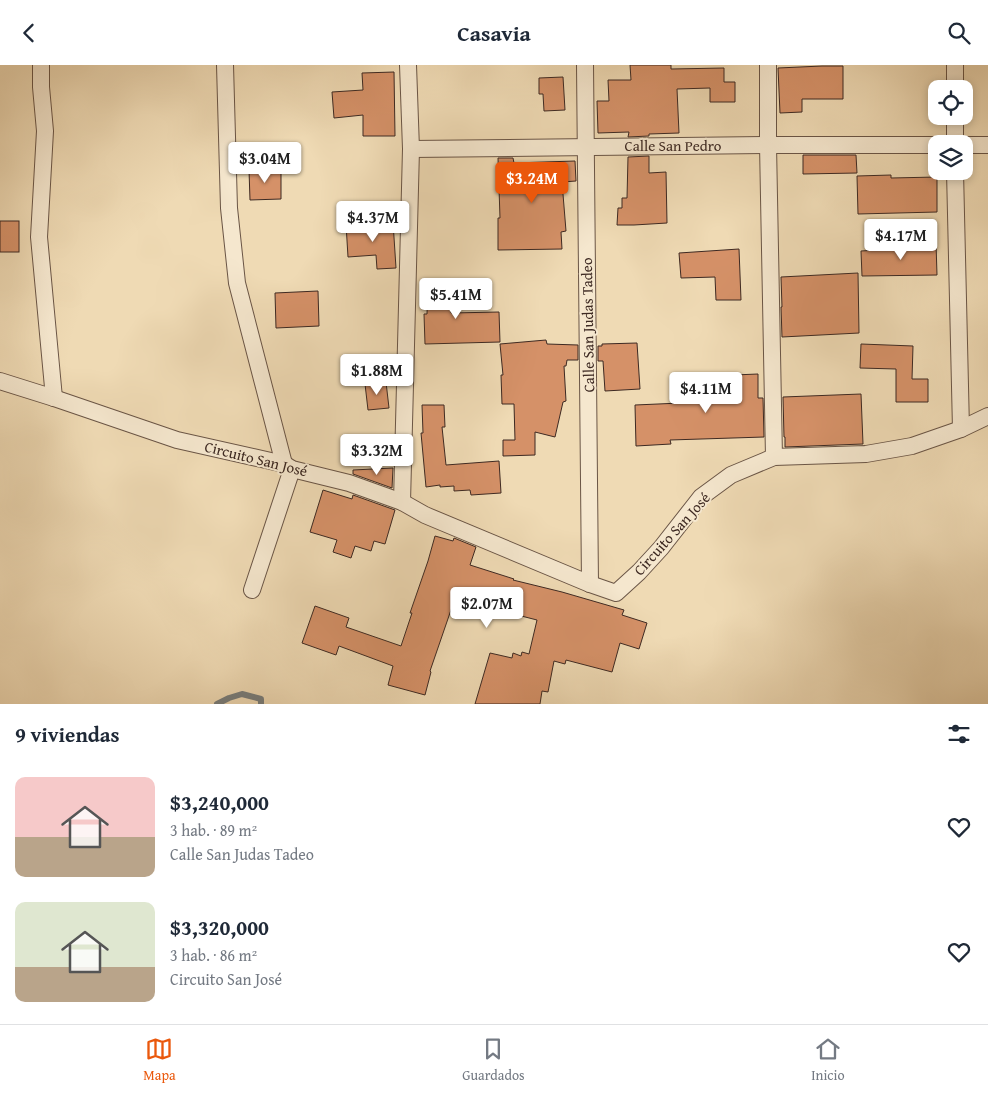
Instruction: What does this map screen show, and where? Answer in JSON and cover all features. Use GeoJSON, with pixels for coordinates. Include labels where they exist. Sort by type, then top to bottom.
{"type":"FeatureCollection","features":[{"type":"Feature","properties":{"kind":"street"},"geometry":{"type":"LineString","coordinates":[[42,65],[41,87],[45,131],[39,237],[54,398]]}},
{"type":"Feature","properties":{"kind":"street"},"geometry":{"type":"LineString","coordinates":[[225,65],[229,208],[237,283],[288,467],[252,590]]}},
{"type":"Feature","properties":{"kind":"street"},"geometry":{"type":"LineString","coordinates":[[402,502],[411,149],[408,65]]}},
{"type":"Feature","properties":{"kind":"street","name":"Calle San Judas Tadeo"},"geometry":{"type":"LineString","coordinates":[[585,65],[590,585]]}},
{"type":"Feature","properties":{"kind":"street"},"geometry":{"type":"LineString","coordinates":[[768,65],[774,457]]}},
{"type":"Feature","properties":{"kind":"street"},"geometry":{"type":"LineString","coordinates":[[955,65],[955,80]]}},
{"type":"Feature","properties":{"kind":"street","name":"Calle San Pedro"},"geometry":{"type":"LineString","coordinates":[[411,149],[928,145]]}},
{"type":"Feature","properties":{"kind":"street"},"geometry":{"type":"LineString","coordinates":[[973,145],[988,145]]}},
{"type":"Feature","properties":{"kind":"street"},"geometry":{"type":"LineString","coordinates":[[955,180],[961,429]]}},
{"type":"Feature","properties":{"kind":"street","name":"Circuito San José"},"geometry":{"type":"LineString","coordinates":[[0,381],[177,440],[348,483],[402,502],[426,515],[590,585],[616,593],[661,548],[701,497],[731,475],[774,457],[866,454],[912,446],[961,429],[988,416]]}},
{"type":"Feature","properties":{"kind":"building"},"geometry":{"type":"Polygon","coordinates":[[[630,65],[671,65],[671,69],[724,68],[724,82],[735,82],[735,102],[710,102],[710,88],[677,89],[679,133],[628,137],[629,132],[598,133],[597,101],[609,101],[608,80],[631,80],[630,65]]]}},
{"type":"Feature","properties":{"kind":"building"},"geometry":{"type":"Polygon","coordinates":[[[843,66],[843,99],[802,99],[802,112],[780,113],[778,68],[843,66]]]}},
{"type":"Feature","properties":{"kind":"building"},"geometry":{"type":"Polygon","coordinates":[[[394,72],[395,136],[363,136],[363,115],[334,118],[332,92],[363,90],[362,73],[394,72]]]}},
{"type":"Feature","properties":{"kind":"building"},"geometry":{"type":"Polygon","coordinates":[[[563,77],[565,110],[544,111],[543,94],[539,94],[539,78],[563,77]]]}},
{"type":"Feature","properties":{"kind":"building"},"geometry":{"type":"Polygon","coordinates":[[[803,155],[856,155],[857,173],[803,174],[803,155]]]}},
{"type":"Feature","properties":{"kind":"building"},"geometry":{"type":"Polygon","coordinates":[[[649,156],[649,173],[666,172],[667,223],[617,225],[618,208],[622,208],[622,198],[627,198],[628,157],[649,156]]]}},
{"type":"Feature","properties":{"kind":"building"},"geometry":{"type":"Polygon","coordinates":[[[498,158],[513,158],[514,163],[575,161],[576,181],[562,182],[566,231],[561,232],[562,249],[498,250],[498,218],[500,218],[498,158]]]}},
{"type":"Feature","properties":{"kind":"building"},"geometry":{"type":"Polygon","coordinates":[[[281,169],[281,199],[250,200],[249,170],[281,169]]]}},
{"type":"Feature","properties":{"kind":"building"},"geometry":{"type":"Polygon","coordinates":[[[891,175],[891,178],[928,177],[928,180],[937,180],[937,212],[858,214],[857,176],[891,175]]]}},
{"type":"Feature","properties":{"kind":"building"},"geometry":{"type":"Polygon","coordinates":[[[0,221],[19,221],[19,252],[0,252],[0,221]]]}},
{"type":"Feature","properties":{"kind":"building"},"geometry":{"type":"Polygon","coordinates":[[[393,222],[396,268],[377,269],[376,255],[348,257],[346,224],[393,222]]]}},
{"type":"Feature","properties":{"kind":"building"},"geometry":{"type":"Polygon","coordinates":[[[936,243],[937,275],[862,276],[861,251],[893,249],[892,244],[936,243]]]}},
{"type":"Feature","properties":{"kind":"building"},"geometry":{"type":"Polygon","coordinates":[[[739,249],[741,300],[716,300],[715,277],[681,278],[679,253],[739,249]]]}},
{"type":"Feature","properties":{"kind":"building"},"geometry":{"type":"Polygon","coordinates":[[[858,273],[859,333],[782,337],[781,277],[858,273]]]}},
{"type":"Feature","properties":{"kind":"building"},"geometry":{"type":"Polygon","coordinates":[[[428,281],[452,281],[451,313],[499,312],[500,342],[425,344],[424,314],[427,314],[428,281]]]}},
{"type":"Feature","properties":{"kind":"building"},"geometry":{"type":"Polygon","coordinates":[[[318,291],[319,326],[276,328],[275,293],[318,291]]]}},
{"type":"Feature","properties":{"kind":"building"},"geometry":{"type":"Polygon","coordinates":[[[546,340],[547,344],[578,345],[578,360],[567,360],[566,366],[564,366],[566,401],[563,402],[555,437],[535,432],[535,455],[503,456],[503,440],[515,440],[514,404],[502,404],[501,375],[503,375],[500,344],[546,340]]]}},
{"type":"Feature","properties":{"kind":"building"},"geometry":{"type":"Polygon","coordinates":[[[637,343],[640,389],[605,391],[603,361],[598,361],[598,346],[602,346],[602,344],[637,343]]]}},
{"type":"Feature","properties":{"kind":"building"},"geometry":{"type":"Polygon","coordinates":[[[861,344],[913,346],[912,379],[928,379],[928,402],[896,402],[896,369],[860,368],[861,344]]]}},
{"type":"Feature","properties":{"kind":"building"},"geometry":{"type":"Polygon","coordinates":[[[758,374],[758,398],[763,398],[764,437],[670,440],[671,444],[636,446],[635,405],[681,403],[681,400],[709,399],[709,376],[758,374]]]}},
{"type":"Feature","properties":{"kind":"building"},"geometry":{"type":"Polygon","coordinates":[[[386,382],[389,408],[368,410],[365,384],[386,382]]]}},
{"type":"Feature","properties":{"kind":"building"},"geometry":{"type":"Polygon","coordinates":[[[861,394],[863,444],[785,447],[783,397],[861,394]]]}},
{"type":"Feature","properties":{"kind":"building"},"geometry":{"type":"Polygon","coordinates":[[[422,405],[444,405],[445,427],[442,427],[446,465],[499,461],[501,493],[471,495],[470,490],[454,491],[454,486],[426,487],[421,433],[423,433],[422,405]]]}},
{"type":"Feature","properties":{"kind":"building"},"geometry":{"type":"Polygon","coordinates":[[[393,468],[392,488],[353,474],[353,470],[393,468]]]}},
{"type":"Feature","properties":{"kind":"building"},"geometry":{"type":"Polygon","coordinates":[[[323,490],[352,499],[353,495],[395,510],[385,544],[374,541],[371,551],[355,546],[351,558],[333,552],[337,540],[310,532],[323,490]]]}},
{"type":"Feature","properties":{"kind":"building"},"geometry":{"type":"Polygon","coordinates":[[[435,536],[453,541],[454,538],[476,547],[470,565],[513,580],[624,610],[622,615],[647,623],[639,649],[620,643],[612,672],[566,660],[565,664],[554,661],[548,692],[542,691],[540,704],[475,704],[490,653],[512,658],[513,653],[521,656],[522,652],[529,654],[537,620],[490,608],[487,618],[452,607],[430,671],[425,695],[388,685],[393,666],[339,646],[336,655],[302,643],[315,606],[349,618],[346,627],[401,646],[435,536]]]}},
{"type":"Feature","properties":{"kind":"waterway"},"geometry":{"type":"LineString","coordinates":[[217,704],[242,694],[261,699],[261,704]]}}]}
